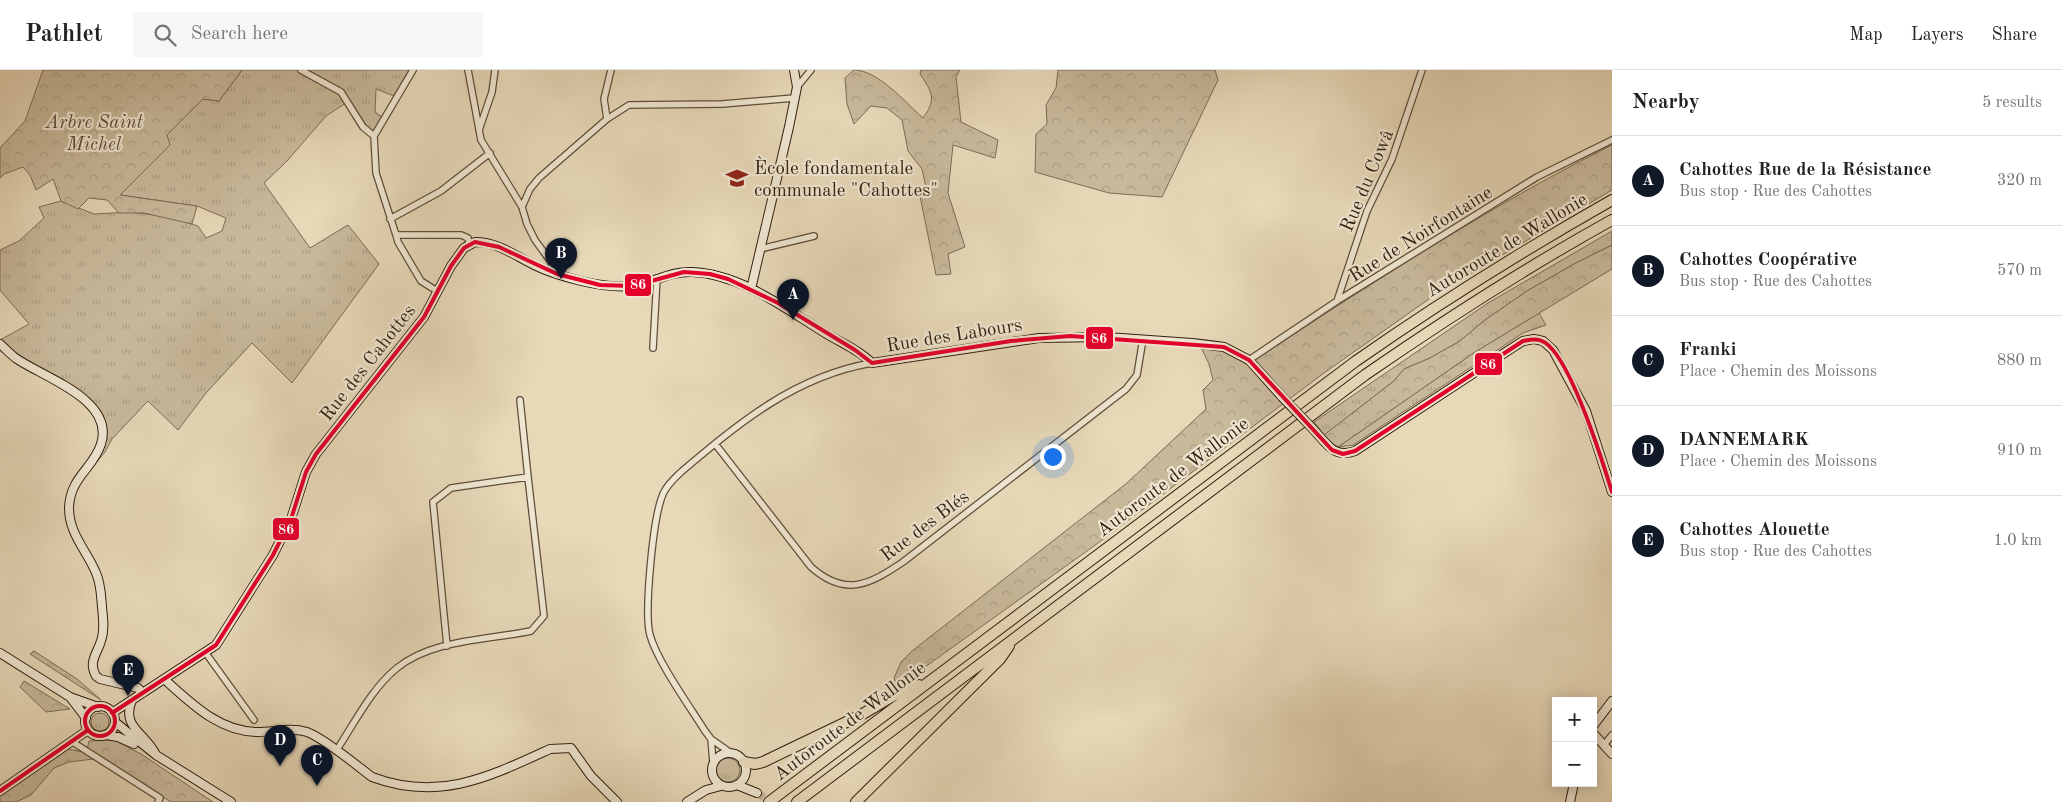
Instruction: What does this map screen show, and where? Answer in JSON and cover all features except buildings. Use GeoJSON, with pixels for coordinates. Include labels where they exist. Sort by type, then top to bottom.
{"type":"FeatureCollection","features":[{"type":"Feature","properties":{"kind":"highway","name":"Autoroute de Wallonie"},"geometry":{"type":"LineString","coordinates":[[769,802],[1356,361],[1439,303],[1526,248],[1612,200]]}},
{"type":"Feature","properties":{"kind":"highway","name":"Autoroute de Wallonie"},"geometry":{"type":"LineString","coordinates":[[797,802],[1373,370],[1448,318],[1527,268],[1612,220]]}},
{"type":"Feature","properties":{"kind":"highway"},"geometry":{"type":"LineString","coordinates":[[856,802],[1000,659],[1015,637]]}},
{"type":"Feature","properties":{"kind":"highway"},"geometry":{"type":"LineString","coordinates":[[744,762],[755,764],[763,762],[861,714],[903,690],[929,681]]}},
{"type":"Feature","properties":{"kind":"street"},"geometry":{"type":"LineString","coordinates":[[301,70],[341,92],[363,127],[374,136]]}},
{"type":"Feature","properties":{"kind":"street"},"geometry":{"type":"LineString","coordinates":[[413,70],[374,136],[376,173],[398,242],[421,281],[437,291]]}},
{"type":"Feature","properties":{"kind":"street"},"geometry":{"type":"LineString","coordinates":[[468,70],[481,140],[522,206],[527,224],[535,240],[551,262],[554,272]]}},
{"type":"Feature","properties":{"kind":"street"},"geometry":{"type":"LineString","coordinates":[[479,130],[492,92],[495,70]]}},
{"type":"Feature","properties":{"kind":"street"},"geometry":{"type":"LineString","coordinates":[[607,119],[604,99],[611,70]]}},
{"type":"Feature","properties":{"kind":"street"},"geometry":{"type":"LineString","coordinates":[[751,288],[797,86],[794,70]]}},
{"type":"Feature","properties":{"kind":"street"},"geometry":{"type":"LineString","coordinates":[[797,86],[811,70]]}},
{"type":"Feature","properties":{"kind":"street","name":"Rue du Cowâ"},"geometry":{"type":"LineString","coordinates":[[1338,301],[1367,211],[1395,152],[1422,70]]}},
{"type":"Feature","properties":{"kind":"street"},"geometry":{"type":"LineString","coordinates":[[522,206],[530,189],[539,178],[607,119],[629,105],[714,104],[794,98]]}},
{"type":"Feature","properties":{"kind":"street","name":"Rue de Noirfontaine"},"geometry":{"type":"LineString","coordinates":[[1248,360],[1338,301],[1537,177],[1612,140]]}},
{"type":"Feature","properties":{"kind":"street"},"geometry":{"type":"LineString","coordinates":[[390,219],[441,191],[490,153]]}},
{"type":"Feature","properties":{"kind":"street"},"geometry":{"type":"LineString","coordinates":[[396,235],[461,235],[468,238],[470,244],[486,242],[500,246],[536,266],[609,287],[634,286],[657,278],[691,272],[713,274],[751,288],[839,341],[859,350],[872,363]]}},
{"type":"Feature","properties":{"kind":"street"},"geometry":{"type":"LineString","coordinates":[[760,249],[814,236]]}},
{"type":"Feature","properties":{"kind":"street","name":"Rue des Cahottes"},"geometry":{"type":"LineString","coordinates":[[112,713],[216,645],[273,555],[291,519],[306,472],[316,454],[424,317],[451,266],[464,248],[470,244]]}},
{"type":"Feature","properties":{"kind":"street"},"geometry":{"type":"LineString","coordinates":[[654,347],[657,278]]}},
{"type":"Feature","properties":{"kind":"street","name":"Rue des Labours"},"geometry":{"type":"LineString","coordinates":[[731,753],[711,739],[658,652],[650,635],[649,623],[656,525],[661,499],[671,482],[681,472],[783,394],[842,369],[1039,338],[1070,336],[1224,347],[1248,360],[1337,453],[1346,454],[1355,451],[1523,341],[1534,339],[1548,344],[1582,401],[1612,492]]}},
{"type":"Feature","properties":{"kind":"street","name":"Rue des Blés"},"geometry":{"type":"LineString","coordinates":[[716,445],[811,567],[831,580],[845,585],[874,581],[903,562],[1126,389],[1137,375],[1143,340]]}},
{"type":"Feature","properties":{"kind":"street"},"geometry":{"type":"LineString","coordinates":[[0,344],[18,359],[76,392],[93,408],[102,424],[101,444],[78,478],[69,506],[71,525],[79,544],[97,575],[100,586],[103,631],[92,666],[96,676],[100,679],[138,688],[143,693]]}},
{"type":"Feature","properties":{"kind":"street"},"geometry":{"type":"LineString","coordinates":[[336,751],[381,685],[397,668],[418,654],[447,646],[532,631],[544,616],[520,400]]}},
{"type":"Feature","properties":{"kind":"street"},"geometry":{"type":"LineString","coordinates":[[447,646],[433,502],[451,488],[528,477]]}},
{"type":"Feature","properties":{"kind":"street"},"geometry":{"type":"LineString","coordinates":[[205,652],[254,720]]}},
{"type":"Feature","properties":{"kind":"street"},"geometry":{"type":"LineString","coordinates":[[0,653],[70,697],[106,708],[112,713],[115,722],[128,735],[231,802]]}},
{"type":"Feature","properties":{"kind":"street"},"geometry":{"type":"LineString","coordinates":[[164,679],[202,713],[231,728],[256,732],[289,730],[308,733],[388,788],[404,794]]}},
{"type":"Feature","properties":{"kind":"street"},"geometry":{"type":"LineString","coordinates":[[70,697],[86,718],[88,730],[96,736],[106,735],[125,740],[156,755]]}},
{"type":"Feature","properties":{"kind":"street"},"geometry":{"type":"LineString","coordinates":[[132,700],[128,717],[131,724],[149,743],[156,755]]}},
{"type":"Feature","properties":{"kind":"street"},"geometry":{"type":"LineString","coordinates":[[1597,721],[1612,701]]}},
{"type":"Feature","properties":{"kind":"street"},"geometry":{"type":"LineString","coordinates":[[86,718],[92,710],[98,707]]}},
{"type":"Feature","properties":{"kind":"street"},"geometry":{"type":"LineString","coordinates":[[106,735],[112,730],[115,722]]}},
{"type":"Feature","properties":{"kind":"street"},"geometry":{"type":"LineString","coordinates":[[0,791],[88,730]]}},
{"type":"Feature","properties":{"kind":"street"},"geometry":{"type":"LineString","coordinates":[[1604,745],[1612,735]]}},
{"type":"Feature","properties":{"kind":"street"},"geometry":{"type":"LineString","coordinates":[[1597,737],[1612,754]]}},
{"type":"Feature","properties":{"kind":"street","name":"Rue des Labours"},"geometry":{"type":"LineString","coordinates":[[711,739],[713,763]]}},
{"type":"Feature","properties":{"kind":"street"},"geometry":{"type":"LineString","coordinates":[[71,742],[160,798],[158,802]]}},
{"type":"Feature","properties":{"kind":"street"},"geometry":{"type":"LineString","coordinates":[[461,793],[550,749],[566,747],[571,748],[591,776],[617,802]]}},
{"type":"Feature","properties":{"kind":"street"},"geometry":{"type":"LineString","coordinates":[[687,802],[706,790],[721,786],[737,785],[753,791],[744,778],[744,762],[741,757],[731,753],[720,755],[713,763],[712,773],[706,790]]}},
{"type":"Feature","properties":{"kind":"street"},"geometry":{"type":"LineString","coordinates":[[712,773],[721,786]]}},
{"type":"Feature","properties":{"kind":"street"},"geometry":{"type":"LineString","coordinates":[[737,785],[744,778]]}},
{"type":"Feature","properties":{"kind":"street"},"geometry":{"type":"LineString","coordinates":[[1570,802],[1573,787]]}},
{"type":"Feature","properties":{"kind":"green space","name":"Arbre Saint Michel"},"geometry":{"type":"Polygon","coordinates":[[[43,70],[242,70],[219,101],[203,99],[167,135],[170,145],[120,195],[197,206],[192,224],[144,213],[119,213],[107,200],[89,198],[78,209],[61,201],[53,179],[36,190],[30,175],[23,167],[4,174],[0,178],[0,148],[25,121],[43,70]]]}},
{"type":"Feature","properties":{"kind":"green space"},"geometry":{"type":"Polygon","coordinates":[[[242,70],[409,70],[394,96],[376,89],[375,112],[382,117],[375,131],[370,131],[349,101],[326,116],[287,161],[264,183],[310,248],[348,225],[379,264],[292,383],[252,343],[206,393],[178,430],[148,401],[112,439],[105,452],[90,470],[103,434],[93,408],[0,344],[0,340],[29,324],[0,290],[0,250],[19,241],[44,218],[39,207],[61,201],[94,214],[131,212],[168,217],[198,226],[206,238],[222,231],[226,218],[197,206],[120,195],[143,170],[167,135],[203,99],[219,101],[242,70]]]}},
{"type":"Feature","properties":{"kind":"green space"},"geometry":{"type":"Polygon","coordinates":[[[854,70],[863,71],[882,81],[923,118],[930,106],[931,96],[928,86],[920,74],[921,70],[960,70],[956,77],[961,122],[998,140],[995,158],[953,145],[948,193],[965,247],[948,254],[951,274],[936,275],[920,196],[927,192],[922,169],[908,151],[902,120],[887,108],[871,106],[854,124],[847,104],[845,78],[854,70]]]}},
{"type":"Feature","properties":{"kind":"green space"},"geometry":{"type":"Polygon","coordinates":[[[1058,70],[1215,70],[1218,80],[1162,197],[1109,193],[1035,172],[1036,134],[1047,124],[1046,105],[1056,88],[1058,70]]]}},
{"type":"Feature","properties":{"kind":"green space"},"geometry":{"type":"Polygon","coordinates":[[[1612,145],[1612,190],[1436,294],[1324,373],[1094,546],[897,687],[894,678],[901,662],[912,651],[1127,483],[1206,409],[1203,390],[1213,380],[1209,364],[1197,339],[1222,342],[1256,359],[1387,274],[1475,220],[1612,145]]]}},
{"type":"Feature","properties":{"kind":"green space"},"geometry":{"type":"Polygon","coordinates":[[[1612,231],[1612,245],[1527,291],[1485,320],[1460,341],[1430,358],[1404,369],[1394,381],[1324,435],[1314,422],[1488,303],[1612,231]]]}},
{"type":"Feature","properties":{"kind":"green space"},"geometry":{"type":"Polygon","coordinates":[[[1612,245],[1612,269],[1475,352],[1338,447],[1331,443],[1324,435],[1394,381],[1404,369],[1430,358],[1460,341],[1485,320],[1527,291],[1612,245]]]}},
{"type":"Feature","properties":{"kind":"green space"},"geometry":{"type":"Polygon","coordinates":[[[1539,313],[1546,325],[1523,333],[1353,445],[1338,447],[1475,352],[1539,313]]]}},
{"type":"Feature","properties":{"kind":"green space"},"geometry":{"type":"Polygon","coordinates":[[[34,651],[77,679],[101,700],[30,654],[34,651]]]}},
{"type":"Feature","properties":{"kind":"green space"},"geometry":{"type":"Polygon","coordinates":[[[24,681],[70,709],[46,712],[20,687],[24,681]]]}},
{"type":"Feature","properties":{"kind":"green space"},"geometry":{"type":"Polygon","coordinates":[[[96,713],[104,713],[109,718],[107,729],[96,731],[91,726],[91,718],[96,713]]]}},
{"type":"Feature","properties":{"kind":"green space"},"geometry":{"type":"Polygon","coordinates":[[[114,740],[141,754],[213,802],[171,802],[102,758],[69,762],[54,768],[31,795],[16,802],[0,802],[0,796],[68,749],[84,752],[87,750],[89,741],[114,740]]]}},
{"type":"Feature","properties":{"kind":"green space"},"geometry":{"type":"Polygon","coordinates":[[[728,758],[733,759],[739,765],[739,775],[733,781],[728,782],[723,781],[717,775],[716,770],[717,765],[723,759],[728,758]]]}},
{"type":"Feature","properties":{"kind":"tunnel"},"geometry":{"type":"LineString","coordinates":[[757,793],[771,802]]}},
{"type":"Feature","properties":{"kind":"transit line","name":"86"},"geometry":{"type":"LineString","coordinates":[[112,713],[216,645],[273,555],[291,519],[306,472],[316,454],[424,317],[451,266],[464,248],[475,242],[499,247],[557,274],[600,285],[633,286],[684,272],[710,274],[728,279],[778,303],[855,350],[872,363]]}},
{"type":"Feature","properties":{"kind":"transit line","name":"86"},"geometry":{"type":"LineString","coordinates":[[872,363],[1011,341],[1070,336],[1224,347],[1249,360],[1332,450],[1343,454],[1355,451],[1523,341],[1537,340],[1542,341],[1552,349],[1574,386],[1593,434],[1612,492]]}},
{"type":"Feature","properties":{"kind":"transit line","name":"86"},"geometry":{"type":"LineString","coordinates":[[100,706],[106,707],[114,715],[115,721],[114,727],[106,735],[100,736],[94,735],[86,727],[85,721],[86,715],[94,707],[100,706]]}},
{"type":"Feature","properties":{"kind":"transit line","name":"86"},"geometry":{"type":"LineString","coordinates":[[0,791],[88,730]]}},
{"type":"Feature","properties":{"kind":"place","name":"Ècole fondamentale communale \"Cahottes\""},"geometry":{"type":"Point","coordinates":[737,178]}},
{"type":"Feature","properties":{"kind":"place","name":"Cahottes Coopérative"},"geometry":{"type":"Point","coordinates":[561,279]}},
{"type":"Feature","properties":{"kind":"place","name":"Cahottes Rue de la Résistance"},"geometry":{"type":"Point","coordinates":[793,320]}},
{"type":"Feature","properties":{"kind":"place","name":"Cahottes Alouette"},"geometry":{"type":"Point","coordinates":[128,696]}},
{"type":"Feature","properties":{"kind":"place","name":"DANNEMARK"},"geometry":{"type":"Point","coordinates":[280,766]}},
{"type":"Feature","properties":{"kind":"place","name":"Franki"},"geometry":{"type":"Point","coordinates":[317,786]}}]}
